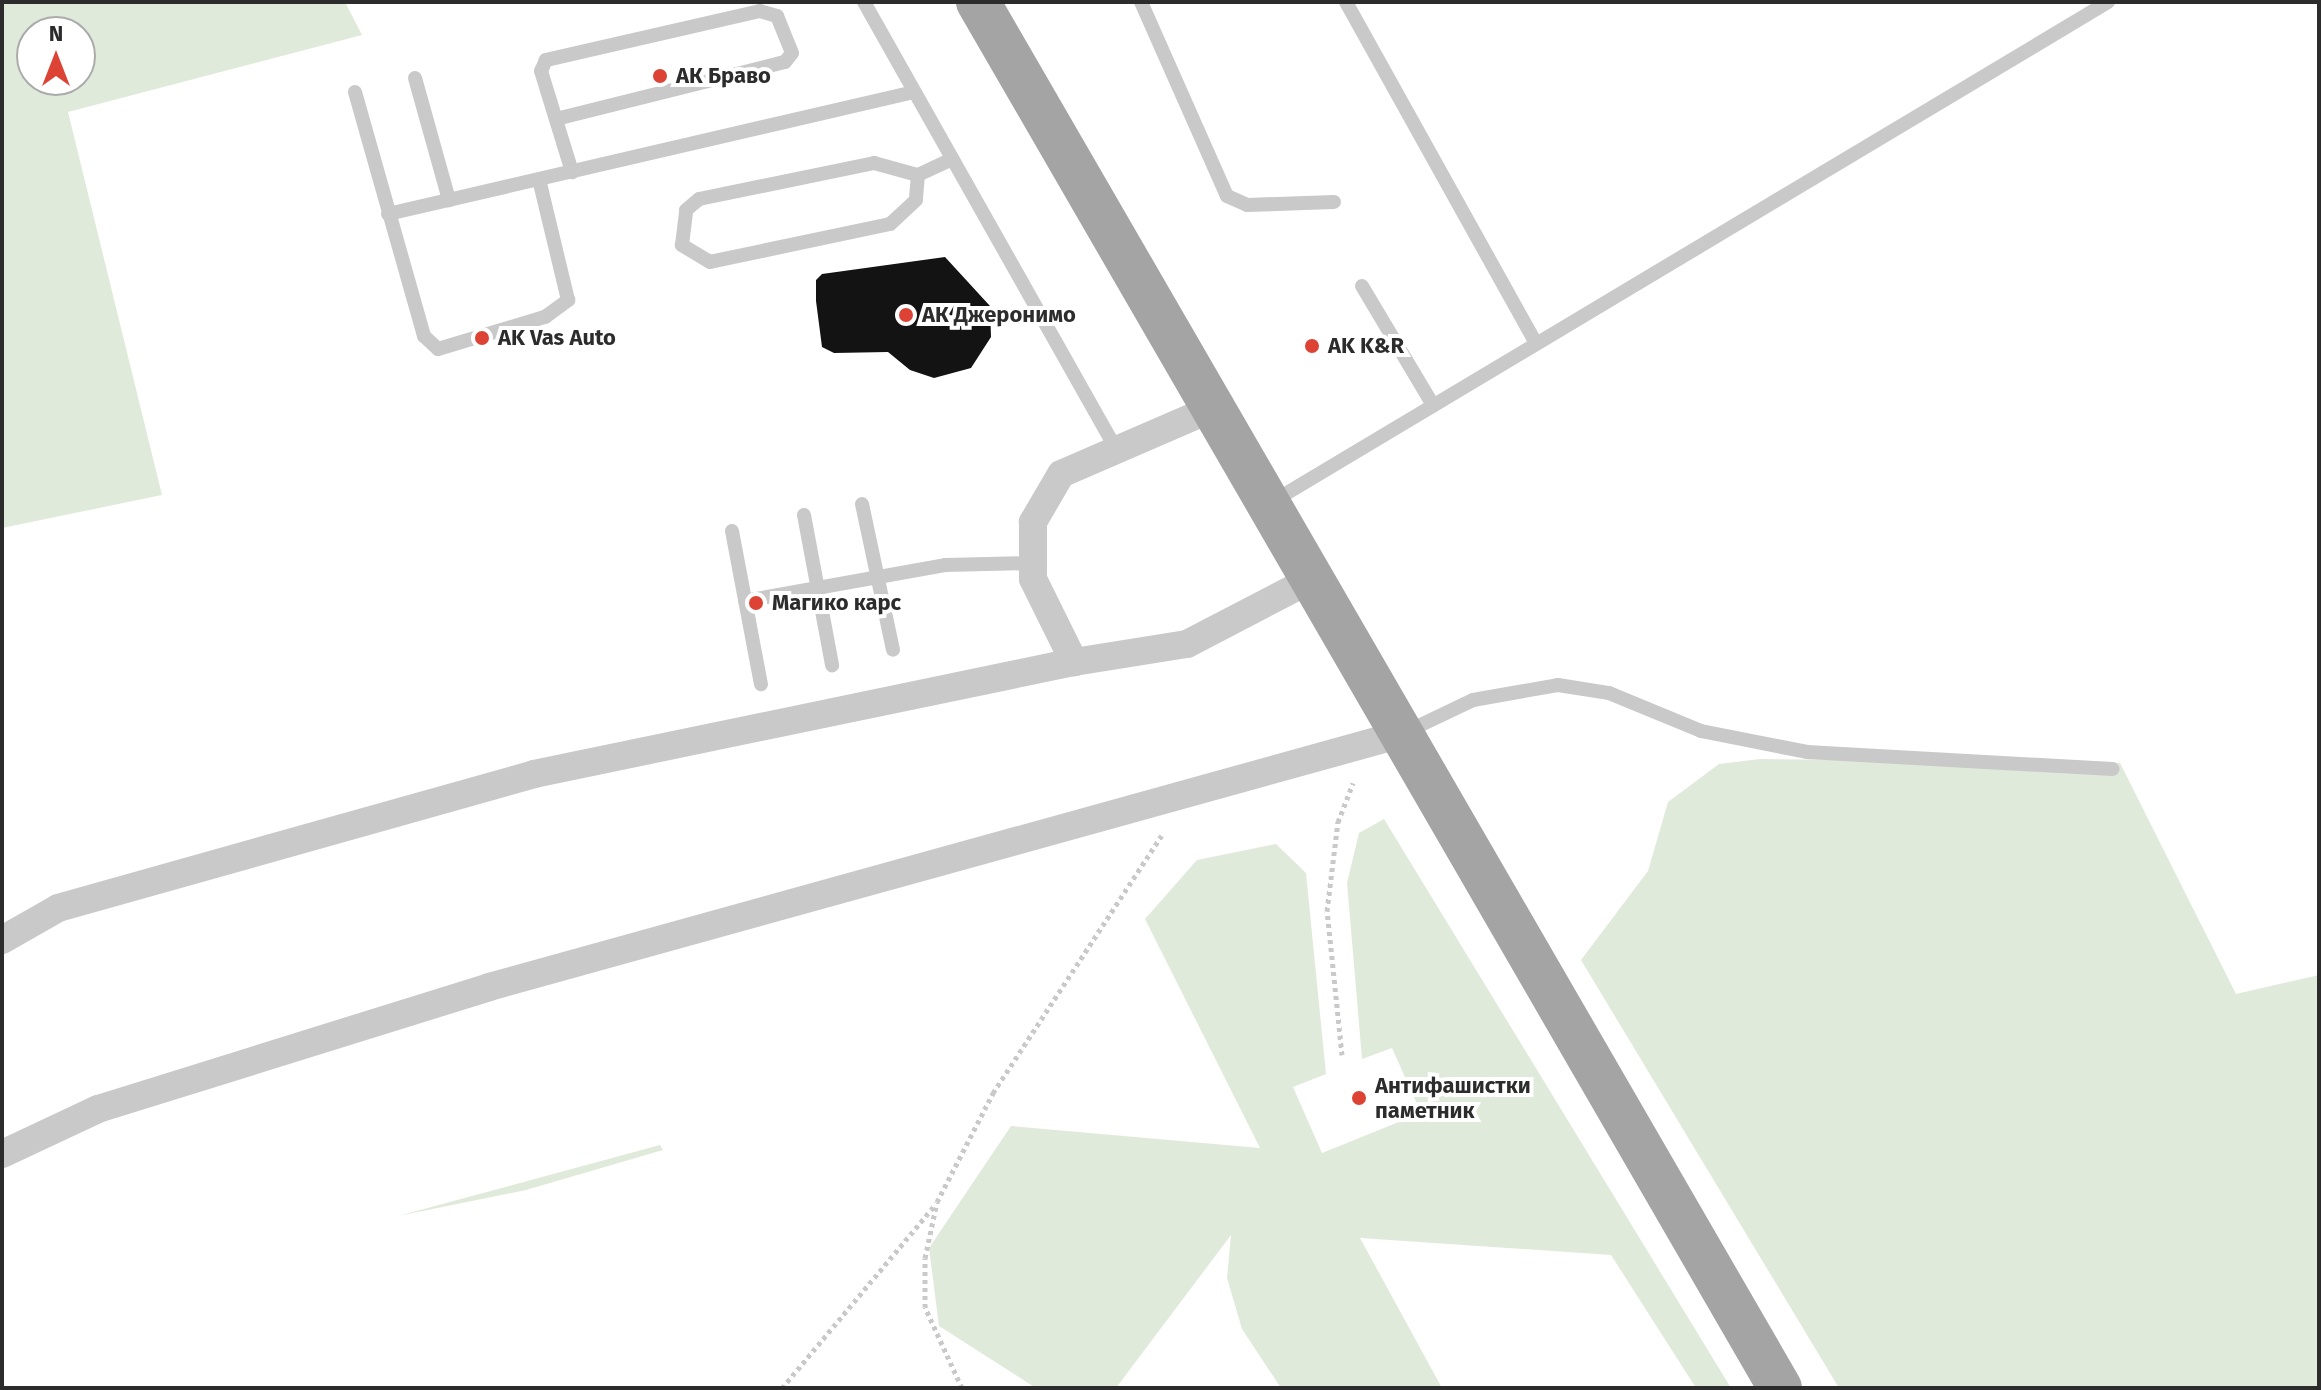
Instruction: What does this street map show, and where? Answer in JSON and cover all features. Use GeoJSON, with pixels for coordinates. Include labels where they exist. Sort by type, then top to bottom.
{"type":"FeatureCollection","features":[{"type":"Feature","properties":{"kind":"main road"},"geometry":{"type":"LineString","coordinates":[[978,2],[1268,504],[1308,581],[1402,734],[1780,1388]]}},
{"type":"Feature","properties":{"kind":"street"},"geometry":{"type":"LineString","coordinates":[[1074,662],[1033,579],[1033,522],[1061,474],[1115,447],[1211,409]]}},
{"type":"Feature","properties":{"kind":"street"},"geometry":{"type":"LineString","coordinates":[[2,940],[58,908],[534,774],[1074,662],[1187,644],[1308,581]]}},
{"type":"Feature","properties":{"kind":"street"},"geometry":{"type":"LineString","coordinates":[[2,1154],[98,1109],[489,987],[1402,734]]}},
{"type":"Feature","properties":{"kind":"lane"},"geometry":{"type":"LineString","coordinates":[[864,2],[1115,447]]}},
{"type":"Feature","properties":{"kind":"lane"},"geometry":{"type":"LineString","coordinates":[[1141,2],[1227,196],[1247,205],[1334,202]]}},
{"type":"Feature","properties":{"kind":"lane"},"geometry":{"type":"LineString","coordinates":[[1346,2],[1536,343]]}},
{"type":"Feature","properties":{"kind":"lane"},"geometry":{"type":"LineString","coordinates":[[1268,504],[2108,2]]}},
{"type":"Feature","properties":{"kind":"lane"},"geometry":{"type":"LineString","coordinates":[[556,119],[785,62],[792,53],[777,16],[760,11],[554,57],[541,71],[572,172]]}},
{"type":"Feature","properties":{"kind":"lane"},"geometry":{"type":"LineString","coordinates":[[415,78],[449,200]]}},
{"type":"Feature","properties":{"kind":"lane"},"geometry":{"type":"LineString","coordinates":[[355,92],[424,336],[438,349],[545,317],[568,300],[539,179]]}},
{"type":"Feature","properties":{"kind":"lane"},"geometry":{"type":"LineString","coordinates":[[388,214],[914,92]]}},
{"type":"Feature","properties":{"kind":"lane"},"geometry":{"type":"LineString","coordinates":[[918,175],[916,200],[890,224],[710,262],[682,245],[686,210],[699,199],[874,163],[918,175],[952,159]]}},
{"type":"Feature","properties":{"kind":"lane"},"geometry":{"type":"LineString","coordinates":[[1362,286],[1433,405]]}},
{"type":"Feature","properties":{"kind":"lane"},"geometry":{"type":"LineString","coordinates":[[862,504],[893,650]]}},
{"type":"Feature","properties":{"kind":"lane"},"geometry":{"type":"LineString","coordinates":[[804,515],[832,665]]}},
{"type":"Feature","properties":{"kind":"lane"},"geometry":{"type":"LineString","coordinates":[[732,531],[761,684]]}},
{"type":"Feature","properties":{"kind":"lane"},"geometry":{"type":"LineString","coordinates":[[745,601],[945,565],[1033,563]]}},
{"type":"Feature","properties":{"kind":"lane"},"geometry":{"type":"LineString","coordinates":[[1402,734],[1473,700],[1558,685],[1609,693],[1701,731],[1807,752],[2113,769]]}},
{"type":"Feature","properties":{"kind":"path"},"geometry":{"type":"LineString","coordinates":[[1342,1055],[1327,911],[1338,822],[1344,795],[1402,734]]}},
{"type":"Feature","properties":{"kind":"path"},"geometry":{"type":"LineString","coordinates":[[782,1388],[937,1202],[993,1093],[1091,934],[1190,795]]}},
{"type":"Feature","properties":{"kind":"path"},"geometry":{"type":"LineString","coordinates":[[937,1202],[925,1258],[925,1307],[962,1388]]}},
{"type":"Feature","properties":{"kind":"green space"},"geometry":{"type":"Polygon","coordinates":[[[2,2],[345,2],[362,35],[68,112],[162,495],[2,528],[2,2]]]}},
{"type":"Feature","properties":{"kind":"green space"},"geometry":{"type":"Polygon","coordinates":[[[1760,759],[2120,763],[2236,994],[2319,975],[2319,1388],[1839,1388],[1581,960],[1648,871],[1668,802],[1719,764],[1760,759]]]}},
{"type":"Feature","properties":{"kind":"green space"},"geometry":{"type":"Polygon","coordinates":[[[1384,819],[1731,1388],[1696,1388],[1611,1255],[1360,1238],[1442,1388],[1281,1388],[1242,1329],[1227,1278],[1231,1235],[1116,1388],[1036,1388],[939,1326],[929,1248],[1011,1126],[1260,1148],[1145,919],[1197,860],[1276,844],[1306,873],[1326,1074],[1293,1087],[1322,1153],[1421,1113],[1392,1048],[1362,1059],[1347,883],[1359,833],[1384,819]]]}},
{"type":"Feature","properties":{"kind":"green space"},"geometry":{"type":"Polygon","coordinates":[[[660,1145],[663,1150],[526,1190],[398,1216],[660,1145]]]}},
{"type":"Feature","properties":{"kind":"building","name":"АК Джеронимо"},"geometry":{"type":"Polygon","coordinates":[[[945,257],[990,306],[991,337],[971,368],[934,378],[910,370],[888,352],[834,353],[822,347],[816,280],[822,274],[945,257]]]}},
{"type":"Feature","properties":{"kind":"place","name":"АК Браво"},"geometry":{"type":"Point","coordinates":[660,76]}},
{"type":"Feature","properties":{"kind":"place","name":"АК Джеронимо"},"geometry":{"type":"Point","coordinates":[906,315]}},
{"type":"Feature","properties":{"kind":"place","name":"AK Vas Auto"},"geometry":{"type":"Point","coordinates":[482,338]}},
{"type":"Feature","properties":{"kind":"place","name":"AK K&R"},"geometry":{"type":"Point","coordinates":[1312,346]}},
{"type":"Feature","properties":{"kind":"place","name":"Магико карс"},"geometry":{"type":"Point","coordinates":[756,603]}},
{"type":"Feature","properties":{"kind":"place","name":"Антифашистки паметник"},"geometry":{"type":"Point","coordinates":[1359,1098]}}]}
